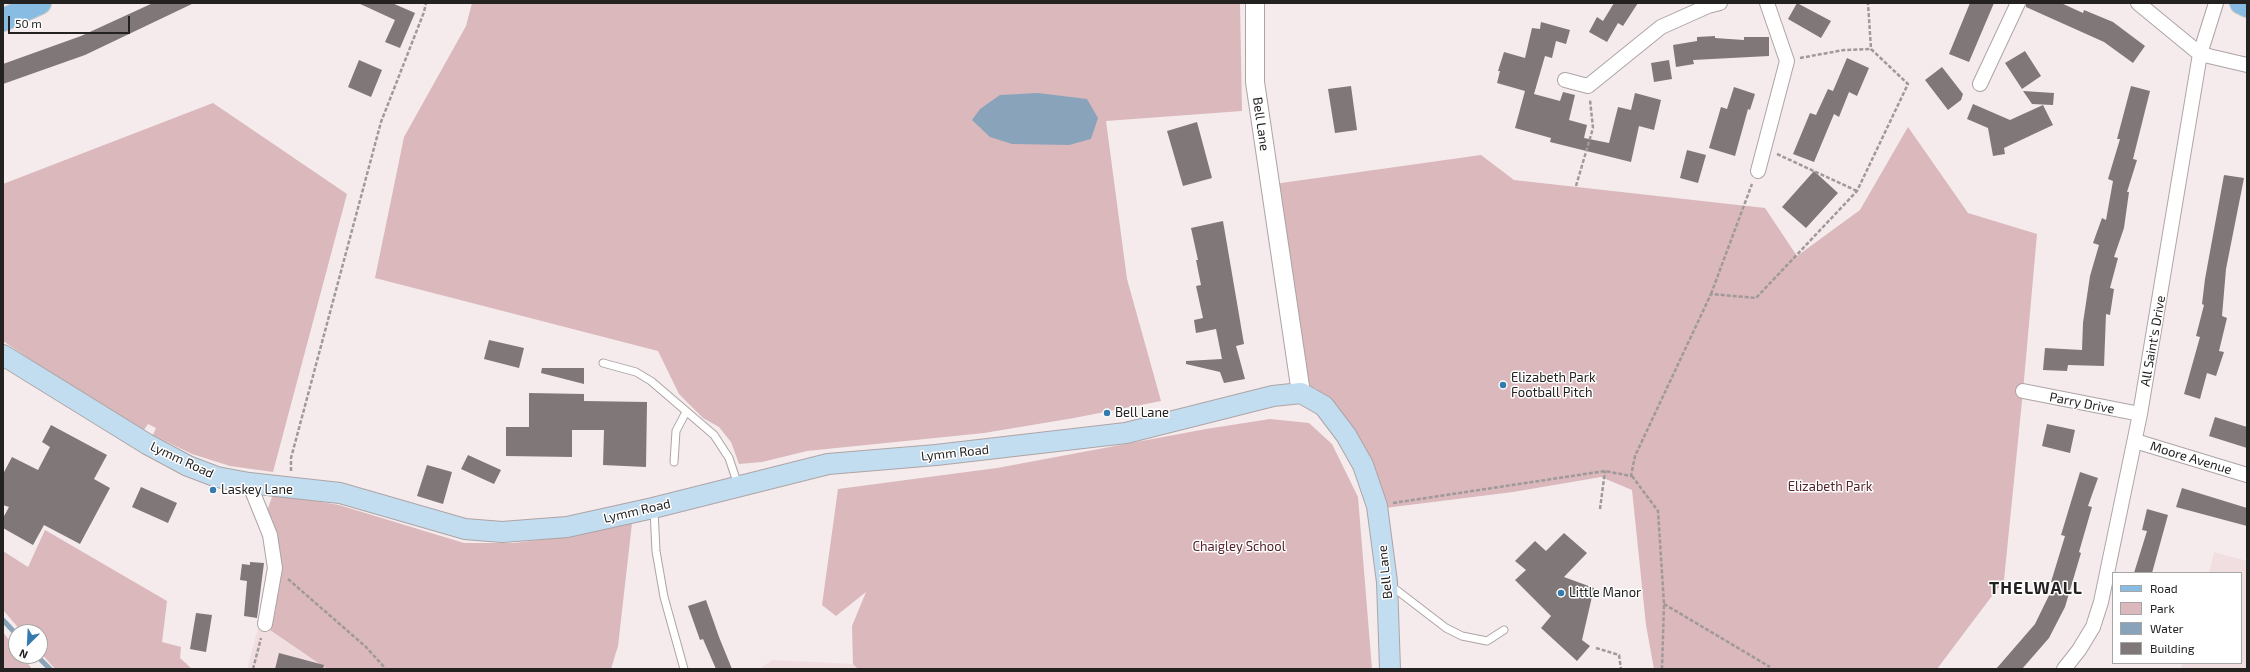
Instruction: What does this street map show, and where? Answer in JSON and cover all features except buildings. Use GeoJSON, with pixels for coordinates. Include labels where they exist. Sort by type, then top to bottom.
{"type":"FeatureCollection","features":[{"type":"Feature","properties":{"kind":"main road"},"geometry":{"type":"LineString","coordinates":[[3,20],[40,3]]}},
{"type":"Feature","properties":{"kind":"main road"},"geometry":{"type":"LineString","coordinates":[[2241,3],[2247,6]]}},
{"type":"Feature","properties":{"kind":"main road","name":"Lymm Road"},"geometry":{"type":"LineString","coordinates":[[3,355],[147,444],[188,466],[217,477],[249,483],[340,493],[466,530],[502,532],[567,527],[653,508],[828,464],[936,455],[1126,434],[1273,396],[1301,393]]}},
{"type":"Feature","properties":{"kind":"main road","name":"Bell Lane"},"geometry":{"type":"LineString","coordinates":[[1301,393],[1324,406],[1346,435],[1363,465],[1377,506],[1387,582],[1390,669]]}},
{"type":"Feature","properties":{"kind":"street","name":"Bell Lane"},"geometry":{"type":"LineString","coordinates":[[1255,3],[1255,82],[1301,393]]}},
{"type":"Feature","properties":{"kind":"street"},"geometry":{"type":"LineString","coordinates":[[1565,80],[1588,86],[1661,27],[1693,8],[1720,3]]}},
{"type":"Feature","properties":{"kind":"street"},"geometry":{"type":"LineString","coordinates":[[1758,171],[1787,60],[1767,3]]}},
{"type":"Feature","properties":{"kind":"street"},"geometry":{"type":"LineString","coordinates":[[1980,84],[2018,3]]}},
{"type":"Feature","properties":{"kind":"street"},"geometry":{"type":"LineString","coordinates":[[2138,3],[2200,54],[2247,65]]}},
{"type":"Feature","properties":{"kind":"street","name":"All Saint's Drive"},"geometry":{"type":"LineString","coordinates":[[2064,669],[2079,650],[2093,627],[2101,602],[2140,414],[2200,54],[2216,3]]}},
{"type":"Feature","properties":{"kind":"street","name":"Parry Drive"},"geometry":{"type":"LineString","coordinates":[[2024,392],[2140,414]]}},
{"type":"Feature","properties":{"kind":"street","name":"Moore Avenue"},"geometry":{"type":"LineString","coordinates":[[2135,441],[2247,475]]}},
{"type":"Feature","properties":{"kind":"street"},"geometry":{"type":"LineString","coordinates":[[249,483],[270,535],[275,568],[265,624]]}},
{"type":"Feature","properties":{"kind":"lane"},"geometry":{"type":"LineString","coordinates":[[603,363],[636,372],[651,381],[722,444],[729,458],[738,487]]}},
{"type":"Feature","properties":{"kind":"lane"},"geometry":{"type":"LineString","coordinates":[[674,462],[676,430],[686,412]]}},
{"type":"Feature","properties":{"kind":"lane"},"geometry":{"type":"LineString","coordinates":[[653,508],[656,551],[664,597],[684,669]]}},
{"type":"Feature","properties":{"kind":"lane"},"geometry":{"type":"LineString","coordinates":[[1387,582],[1446,628],[1462,636],[1487,641],[1504,630]]}},
{"type":"Feature","properties":{"kind":"path"},"geometry":{"type":"LineString","coordinates":[[290,487],[291,458],[381,122],[424,12],[426,3]]}},
{"type":"Feature","properties":{"kind":"path"},"geometry":{"type":"LineString","coordinates":[[1711,294],[1756,298],[1857,191],[1908,84],[1871,49],[1868,3]]}},
{"type":"Feature","properties":{"kind":"path"},"geometry":{"type":"LineString","coordinates":[[1787,60],[1844,50],[1871,49]]}},
{"type":"Feature","properties":{"kind":"path"},"geometry":{"type":"LineString","coordinates":[[1576,186],[1593,128],[1588,86]]}},
{"type":"Feature","properties":{"kind":"path"},"geometry":{"type":"LineString","coordinates":[[1763,148],[1857,191]]}},
{"type":"Feature","properties":{"kind":"path"},"geometry":{"type":"LineString","coordinates":[[1632,476],[1635,456],[1711,294],[1758,171]]}},
{"type":"Feature","properties":{"kind":"path"},"geometry":{"type":"LineString","coordinates":[[1600,509],[1605,471]]}},
{"type":"Feature","properties":{"kind":"path"},"geometry":{"type":"LineString","coordinates":[[1377,506],[1605,471],[1632,476],[1658,511],[1664,604],[1662,669]]}},
{"type":"Feature","properties":{"kind":"path"},"geometry":{"type":"LineString","coordinates":[[275,568],[366,647],[386,669]]}},
{"type":"Feature","properties":{"kind":"path"},"geometry":{"type":"LineString","coordinates":[[1664,604],[1770,667]]}},
{"type":"Feature","properties":{"kind":"path"},"geometry":{"type":"LineString","coordinates":[[253,669],[265,624]]}},
{"type":"Feature","properties":{"kind":"path"},"geometry":{"type":"LineString","coordinates":[[1596,648],[1619,655],[1621,669]]}},
{"type":"Feature","properties":{"kind":"shaded area"},"geometry":{"type":"Polygon","coordinates":[[[2214,552],[2247,561],[2247,669],[2180,669],[2182,664],[2242,664],[2242,572],[2209,572],[2214,552]]]}},
{"type":"Feature","properties":{"kind":"shaded area"},"geometry":{"type":"Polygon","coordinates":[[[260,621],[270,630],[327,669],[247,669],[260,621]]]}},
{"type":"Feature","properties":{"kind":"shaded area"},"geometry":{"type":"Polygon","coordinates":[[[772,660],[853,664],[858,669],[759,669],[772,660]]]}},
{"type":"Feature","properties":{"kind":"green space"},"geometry":{"type":"Polygon","coordinates":[[[472,3],[1240,3],[1242,111],[1106,121],[1127,279],[1161,401],[1074,418],[984,433],[807,451],[762,462],[739,464],[731,442],[719,427],[703,418],[679,394],[658,351],[375,278],[404,137],[466,26],[472,3]]]}},
{"type":"Feature","properties":{"kind":"green space"},"geometry":{"type":"Polygon","coordinates":[[[213,103],[347,194],[273,472],[230,466],[192,454],[153,435],[156,428],[148,424],[144,430],[56,377],[3,341],[3,184],[213,103]]]}},
{"type":"Feature","properties":{"kind":"green space","name":"Elizabeth Park"},"geometry":{"type":"Polygon","coordinates":[[[1908,127],[1968,213],[2037,234],[2004,580],[1937,669],[1654,669],[1646,625],[1632,490],[1601,477],[1513,492],[1385,508],[1339,412],[1315,388],[1294,386],[1274,184],[1481,155],[1514,180],[1765,208],[1797,256],[1860,210],[1908,127]]]}},
{"type":"Feature","properties":{"kind":"green space","name":"Chaigley School"},"geometry":{"type":"Polygon","coordinates":[[[1270,419],[1309,423],[1332,444],[1358,497],[1372,669],[858,669],[853,664],[852,626],[866,592],[836,616],[822,605],[838,489],[997,468],[1206,429],[1270,419]]]}},
{"type":"Feature","properties":{"kind":"green space"},"geometry":{"type":"Polygon","coordinates":[[[273,494],[339,505],[464,543],[514,543],[563,537],[632,523],[618,646],[611,669],[327,669],[270,630],[275,613],[280,575],[267,511],[273,494]]]}},
{"type":"Feature","properties":{"kind":"green space"},"geometry":{"type":"Polygon","coordinates":[[[45,530],[167,601],[162,642],[181,647],[180,658],[192,669],[55,669],[48,661],[48,624],[15,624],[3,610],[3,551],[28,567],[45,530]]]}},
{"type":"Feature","properties":{"kind":"green space"},"geometry":{"type":"Polygon","coordinates":[[[3,632],[8,639],[8,664],[28,664],[32,669],[3,669],[3,632]]]}},
{"type":"Feature","properties":{"kind":"water"},"geometry":{"type":"Polygon","coordinates":[[[1038,93],[1087,99],[1098,118],[1091,139],[1069,145],[1012,144],[990,137],[972,120],[980,109],[1000,95],[1038,93]]]}},
{"type":"Feature","properties":{"kind":"waterway"},"geometry":{"type":"LineString","coordinates":[[3,620],[8,625]]}},
{"type":"Feature","properties":{"kind":"waterway"},"geometry":{"type":"LineString","coordinates":[[45,664],[50,669]]}},
{"type":"Feature","properties":{"kind":"place","name":"Elizabeth Park Football Pitch"},"geometry":{"type":"Point","coordinates":[1503,385]}},
{"type":"Feature","properties":{"kind":"place","name":"Bell Lane"},"geometry":{"type":"Point","coordinates":[1107,413]}},
{"type":"Feature","properties":{"kind":"place","name":"Laskey Lane"},"geometry":{"type":"Point","coordinates":[213,490]}},
{"type":"Feature","properties":{"kind":"place","name":"Little Manor"},"geometry":{"type":"Point","coordinates":[1561,593]}},
{"type":"Feature","properties":{"kind":"district","name":"THELWALL"},"geometry":{"type":"Point","coordinates":[2036,588]}}]}
